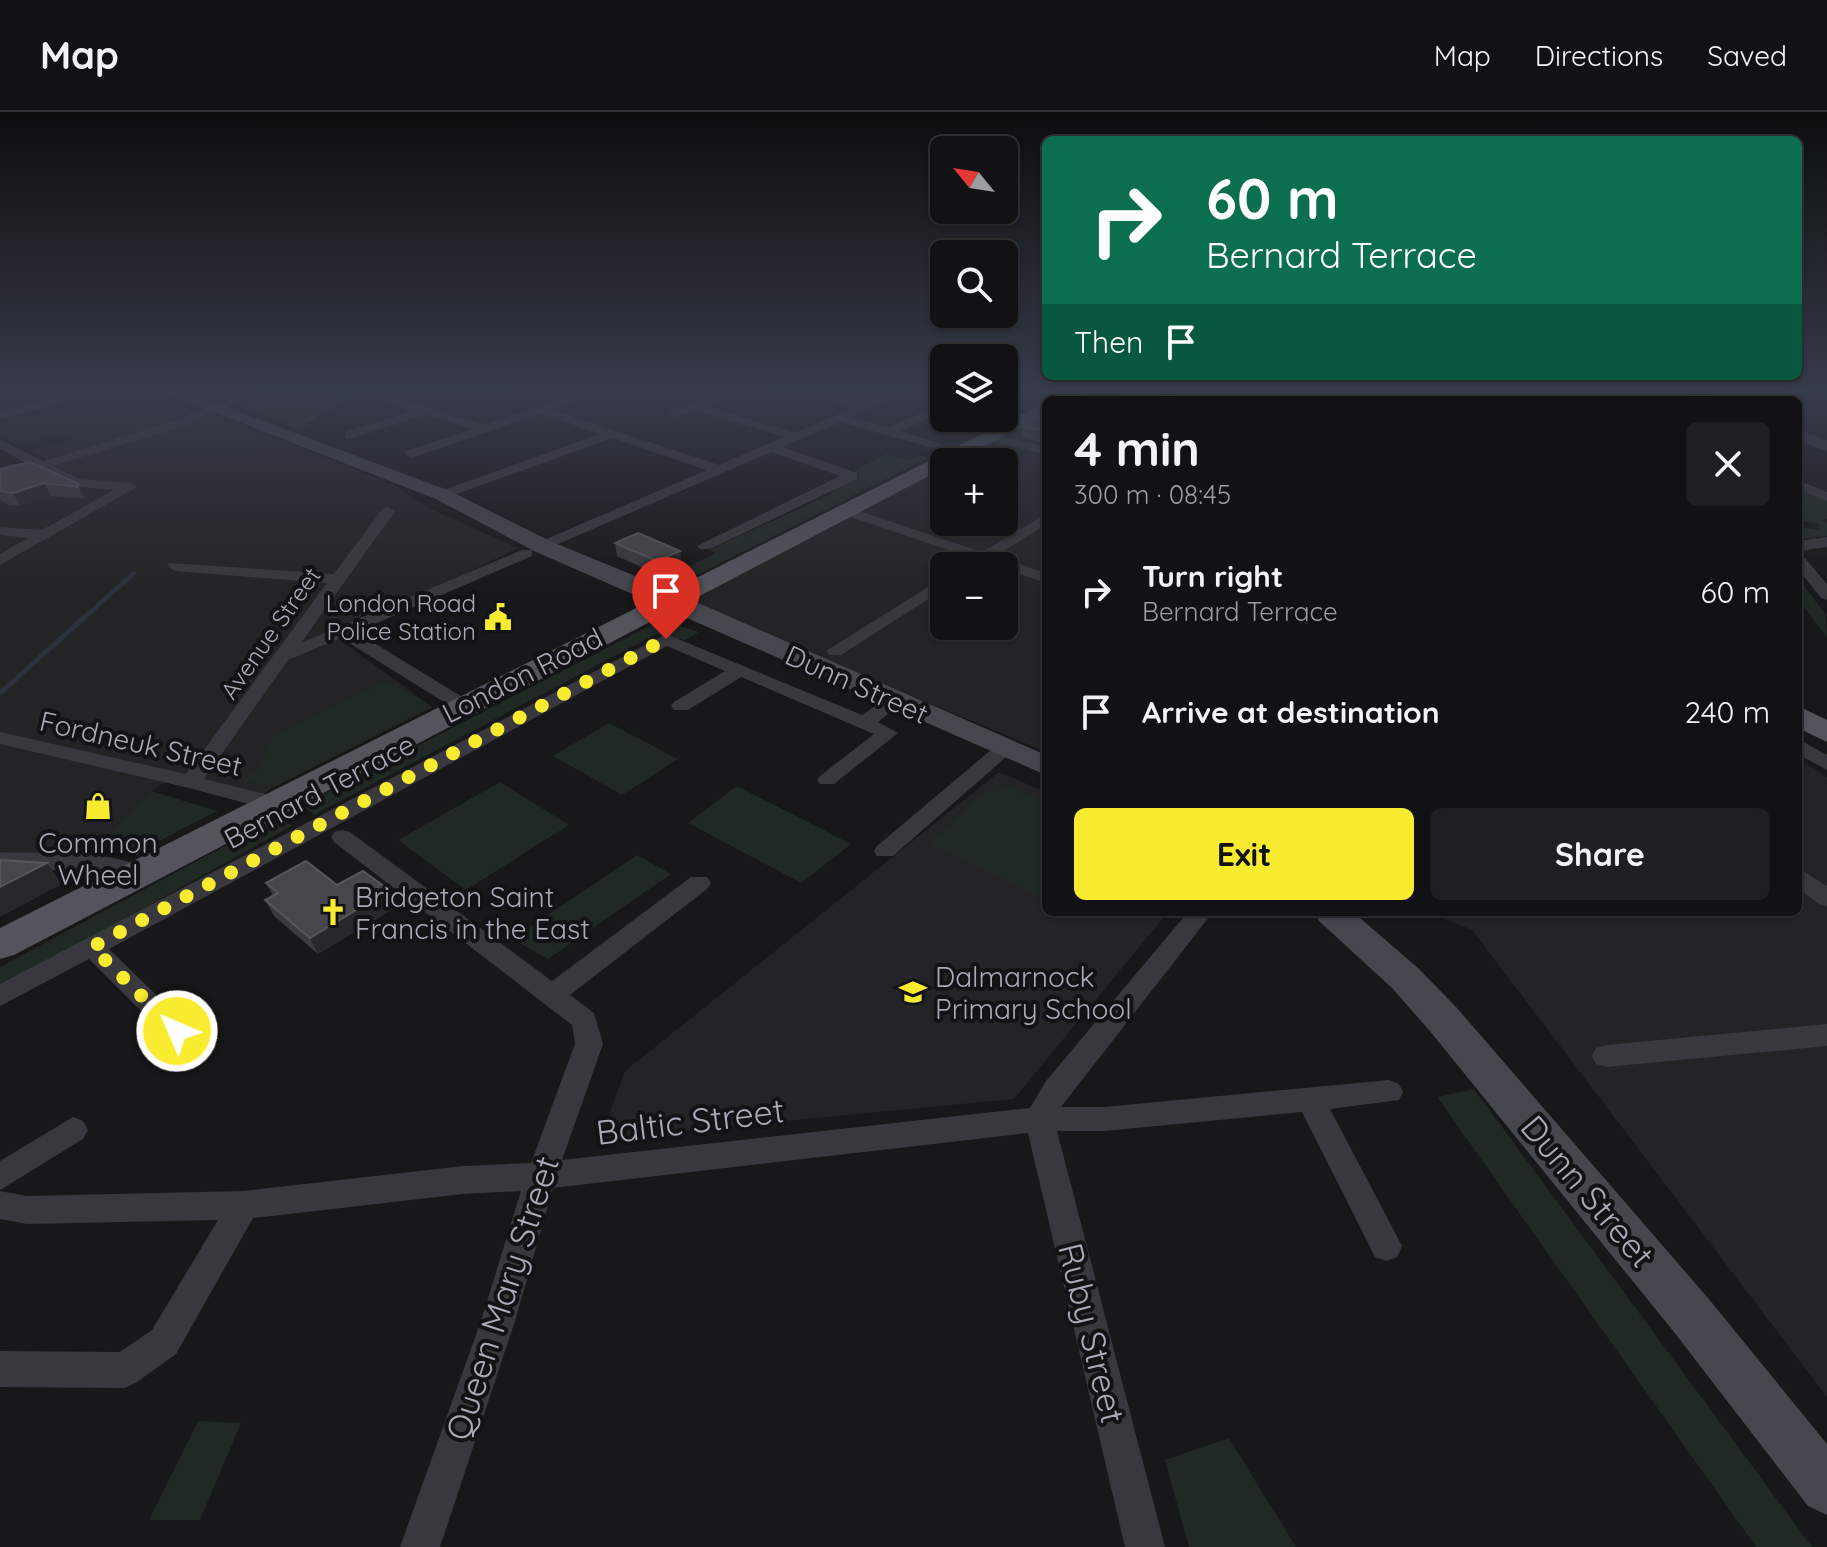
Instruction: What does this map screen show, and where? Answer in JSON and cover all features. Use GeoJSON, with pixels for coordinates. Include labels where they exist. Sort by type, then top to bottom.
{"type":"FeatureCollection","features":[{"type":"Feature","properties":{"kind":"main road","name":"Dunn Street"},"geometry":{"type":"LineString","coordinates":[[352,460],[443,495],[534,550],[669,600],[1042,764]]}},
{"type":"Feature","properties":{"kind":"main road","name":"London Road"},"geometry":{"type":"LineString","coordinates":[[0,945],[943,460]]}},
{"type":"Feature","properties":{"kind":"main road"},"geometry":{"type":"LineString","coordinates":[[1802,707],[1827,723]]}},
{"type":"Feature","properties":{"kind":"main road"},"geometry":{"type":"LineString","coordinates":[[1802,717],[1827,733]]}},
{"type":"Feature","properties":{"kind":"main road","name":"Dunn Street"},"geometry":{"type":"LineString","coordinates":[[1335,916],[1414,986],[1476,1057],[1700,1326],[1827,1487]]}},
{"type":"Feature","properties":{"kind":"street"},"geometry":{"type":"LineString","coordinates":[[0,560],[130,487],[76,483],[31,460]]}},
{"type":"Feature","properties":{"kind":"street"},"geometry":{"type":"LineString","coordinates":[[0,478],[57,460]]}},
{"type":"Feature","properties":{"kind":"street"},"geometry":{"type":"LineString","coordinates":[[443,495],[540,460]]}},
{"type":"Feature","properties":{"kind":"street"},"geometry":{"type":"LineString","coordinates":[[691,460],[721,470]]}},
{"type":"Feature","properties":{"kind":"street"},"geometry":{"type":"LineString","coordinates":[[285,656],[345,633],[744,460]]}},
{"type":"Feature","properties":{"kind":"street"},"geometry":{"type":"LineString","coordinates":[[705,546],[852,476],[806,460]]}},
{"type":"Feature","properties":{"kind":"street"},"geometry":{"type":"LineString","coordinates":[[1802,486],[1827,497]]}},
{"type":"Feature","properties":{"kind":"street"},"geometry":{"type":"LineString","coordinates":[[844,510],[969,552]]}},
{"type":"Feature","properties":{"kind":"street","name":"Avenue Street"},"geometry":{"type":"LineString","coordinates":[[191,782],[388,511]]}},
{"type":"Feature","properties":{"kind":"street"},"geometry":{"type":"LineString","coordinates":[[992,552],[1042,521]]}},
{"type":"Feature","properties":{"kind":"street"},"geometry":{"type":"LineString","coordinates":[[0,531],[45,535]]}},
{"type":"Feature","properties":{"kind":"street"},"geometry":{"type":"LineString","coordinates":[[1802,545],[1827,542]]}},
{"type":"Feature","properties":{"kind":"street"},"geometry":{"type":"LineString","coordinates":[[1802,564],[1827,595]]}},
{"type":"Feature","properties":{"kind":"street"},"geometry":{"type":"LineString","coordinates":[[175,566],[338,579]]}},
{"type":"Feature","properties":{"kind":"street"},"geometry":{"type":"LineString","coordinates":[[1018,569],[1042,577]]}},
{"type":"Feature","properties":{"kind":"street"},"geometry":{"type":"LineString","coordinates":[[835,651],[930,591]]}},
{"type":"Feature","properties":{"kind":"street"},"geometry":{"type":"LineString","coordinates":[[345,633],[462,705]]}},
{"type":"Feature","properties":{"kind":"street","name":"Dunn Street"},"geometry":{"type":"LineString","coordinates":[[666,639],[888,733],[827,780]]}},
{"type":"Feature","properties":{"kind":"street","name":"Bernard Terrace"},"geometry":{"type":"LineString","coordinates":[[0,996],[666,639]]}},
{"type":"Feature","properties":{"kind":"street"},"geometry":{"type":"LineString","coordinates":[[681,706],[741,669]]}},
{"type":"Feature","properties":{"kind":"street"},"geometry":{"type":"LineString","coordinates":[[865,722],[895,701]]}},
{"type":"Feature","properties":{"kind":"street","name":"Fordneuk Street"},"geometry":{"type":"LineString","coordinates":[[0,738],[191,782],[257,799],[268,806]]}},
{"type":"Feature","properties":{"kind":"street"},"geometry":{"type":"LineString","coordinates":[[885,851],[1005,748]]}},
{"type":"Feature","properties":{"kind":"street"},"geometry":{"type":"LineString","coordinates":[[1802,748],[1827,764]]}},
{"type":"Feature","properties":{"kind":"street","name":"Queen Mary Street"},"geometry":{"type":"LineString","coordinates":[[342,837],[585,1020],[589,1044],[541,1176],[498,1321],[420,1547]]}},
{"type":"Feature","properties":{"kind":"street"},"geometry":{"type":"LineString","coordinates":[[0,860],[117,865],[135,874]]}},
{"type":"Feature","properties":{"kind":"street"},"geometry":{"type":"LineString","coordinates":[[1802,879],[1827,898]]}},
{"type":"Feature","properties":{"kind":"street"},"geometry":{"type":"LineString","coordinates":[[551,996],[699,883]]}},
{"type":"Feature","properties":{"kind":"street"},"geometry":{"type":"LineString","coordinates":[[1039,1119],[1056,1089],[1198,916]]}},
{"type":"Feature","properties":{"kind":"street"},"geometry":{"type":"LineString","coordinates":[[92,947],[177,1031]]}},
{"type":"Feature","properties":{"kind":"street"},"geometry":{"type":"LineString","coordinates":[[1606,1056],[1827,1035]]}},
{"type":"Feature","properties":{"kind":"street","name":"Baltic Street"},"geometry":{"type":"LineString","coordinates":[[0,1205],[27,1210],[244,1205],[463,1180],[541,1176],[1039,1119],[1104,1119],[1389,1092]]}},
{"type":"Feature","properties":{"kind":"street"},"geometry":{"type":"LineString","coordinates":[[1310,1100],[1386,1246]]}},
{"type":"Feature","properties":{"kind":"street","name":"Ruby Street"},"geometry":{"type":"LineString","coordinates":[[1039,1119],[1145,1547]]}},
{"type":"Feature","properties":{"kind":"street"},"geometry":{"type":"LineString","coordinates":[[0,1177],[73,1130]]}},
{"type":"Feature","properties":{"kind":"street"},"geometry":{"type":"LineString","coordinates":[[0,1369],[125,1370],[164,1342],[244,1205]]}},
{"type":"Feature","properties":{"kind":"shaded area"},"geometry":{"type":"Polygon","coordinates":[[[67,460],[330,460],[396,486],[426,507],[518,548],[336,637],[432,707],[274,787],[257,799],[172,778],[151,791],[102,854],[0,852],[0,480],[67,460]]]}},
{"type":"Feature","properties":{"kind":"shaded area"},"geometry":{"type":"Polygon","coordinates":[[[875,460],[924,460],[681,583],[662,580],[716,553],[709,550],[825,497],[857,478],[859,475],[854,470],[875,460]]]}},
{"type":"Feature","properties":{"kind":"shaded area"},"geometry":{"type":"Polygon","coordinates":[[[1018,460],[1042,460],[1042,750],[685,601],[930,475],[930,536],[1018,536],[1018,460]]]}},
{"type":"Feature","properties":{"kind":"shaded area"},"geometry":{"type":"Polygon","coordinates":[[[1802,490],[1827,501],[1827,519],[1821,520],[1827,523],[1827,536],[1802,539],[1802,528],[1820,530],[1819,524],[1802,521],[1802,490]]]}},
{"type":"Feature","properties":{"kind":"shaded area"},"geometry":{"type":"Polygon","coordinates":[[[1802,583],[1826,615],[1827,637],[1802,604],[1802,583]]]}},
{"type":"Feature","properties":{"kind":"shaded area"},"geometry":{"type":"Polygon","coordinates":[[[661,620],[699,632],[685,640],[656,634],[314,815],[303,805],[661,620]]]}},
{"type":"Feature","properties":{"kind":"shaded area"},"geometry":{"type":"Polygon","coordinates":[[[388,680],[432,707],[274,787],[242,781],[261,766],[273,736],[388,680]]]}},
{"type":"Feature","properties":{"kind":"shaded area"},"geometry":{"type":"Polygon","coordinates":[[[609,723],[678,759],[622,795],[553,756],[609,723]]]}},
{"type":"Feature","properties":{"kind":"shaded area"},"geometry":{"type":"Polygon","coordinates":[[[1802,761],[1827,777],[1827,1397],[1472,930],[1438,916],[1802,916],[1802,761]]]}},
{"type":"Feature","properties":{"kind":"shaded area","name":"Dalmarnock Primary School"},"geometry":{"type":"Polygon","coordinates":[[[999,772],[1042,790],[1042,916],[1165,916],[1014,1099],[600,1139],[625,1071],[999,772]]]}},
{"type":"Feature","properties":{"kind":"shaded area"},"geometry":{"type":"Polygon","coordinates":[[[500,782],[569,825],[466,890],[398,840],[500,782]]]}},
{"type":"Feature","properties":{"kind":"shaded area"},"geometry":{"type":"Polygon","coordinates":[[[997,782],[1042,801],[1042,898],[928,844],[997,782]]]}},
{"type":"Feature","properties":{"kind":"shaded area"},"geometry":{"type":"Polygon","coordinates":[[[737,786],[851,844],[801,883],[688,823],[737,786]]]}},
{"type":"Feature","properties":{"kind":"shaded area"},"geometry":{"type":"Polygon","coordinates":[[[151,791],[217,811],[136,853],[96,849],[151,791]]]}},
{"type":"Feature","properties":{"kind":"shaded area"},"geometry":{"type":"Polygon","coordinates":[[[277,818],[292,826],[0,988],[0,967],[277,818]]]}},
{"type":"Feature","properties":{"kind":"shaded area"},"geometry":{"type":"Polygon","coordinates":[[[637,855],[671,874],[548,959],[512,939],[637,855]]]}},
{"type":"Feature","properties":{"kind":"shaded area"},"geometry":{"type":"Polygon","coordinates":[[[1474,1089],[1812,1547],[1756,1547],[1437,1097],[1474,1089]]]}},
{"type":"Feature","properties":{"kind":"shaded area"},"geometry":{"type":"Polygon","coordinates":[[[198,1421],[241,1423],[200,1520],[149,1520],[198,1421]]]}},
{"type":"Feature","properties":{"kind":"shaded area"},"geometry":{"type":"Polygon","coordinates":[[[1229,1438],[1296,1547],[1189,1547],[1165,1460],[1229,1438]]]}},
{"type":"Feature","properties":{"kind":"building"},"geometry":{"type":"Polygon","coordinates":[[[30,462],[79,484],[78,487],[44,483],[13,493],[0,491],[0,469],[30,462]]]}},
{"type":"Feature","properties":{"kind":"building"},"geometry":{"type":"Polygon","coordinates":[[[638,533],[680,551],[657,561],[615,543],[638,533]]]}},
{"type":"Feature","properties":{"kind":"building"},"geometry":{"type":"Polygon","coordinates":[[[0,860],[47,863],[0,887],[0,860]]]}},
{"type":"Feature","properties":{"kind":"building"},"geometry":{"type":"Polygon","coordinates":[[[306,861],[337,885],[363,871],[389,890],[310,938],[265,900],[278,893],[266,883],[306,861]]]}},
{"type":"Feature","properties":{"kind":"waterway"},"geometry":{"type":"LineString","coordinates":[[0,693],[133,574]]}},
{"type":"Feature","properties":{"kind":"place","name":"London Road Police Station"},"geometry":{"type":"Point","coordinates":[498,617]}},
{"type":"Feature","properties":{"kind":"place","name":"Common Wheel"},"geometry":{"type":"Point","coordinates":[98,806]}},
{"type":"Feature","properties":{"kind":"place","name":"Bridgeton Saint Francis in the East"},"geometry":{"type":"Point","coordinates":[333,912]}},
{"type":"Feature","properties":{"kind":"place","name":"Dalmarnock Primary School"},"geometry":{"type":"Point","coordinates":[913,992]}},
{"type":"Feature","properties":{"kind":"route"},"geometry":{"type":"LineString","coordinates":[[177,1031],[92,947],[666,639]]}}]}
